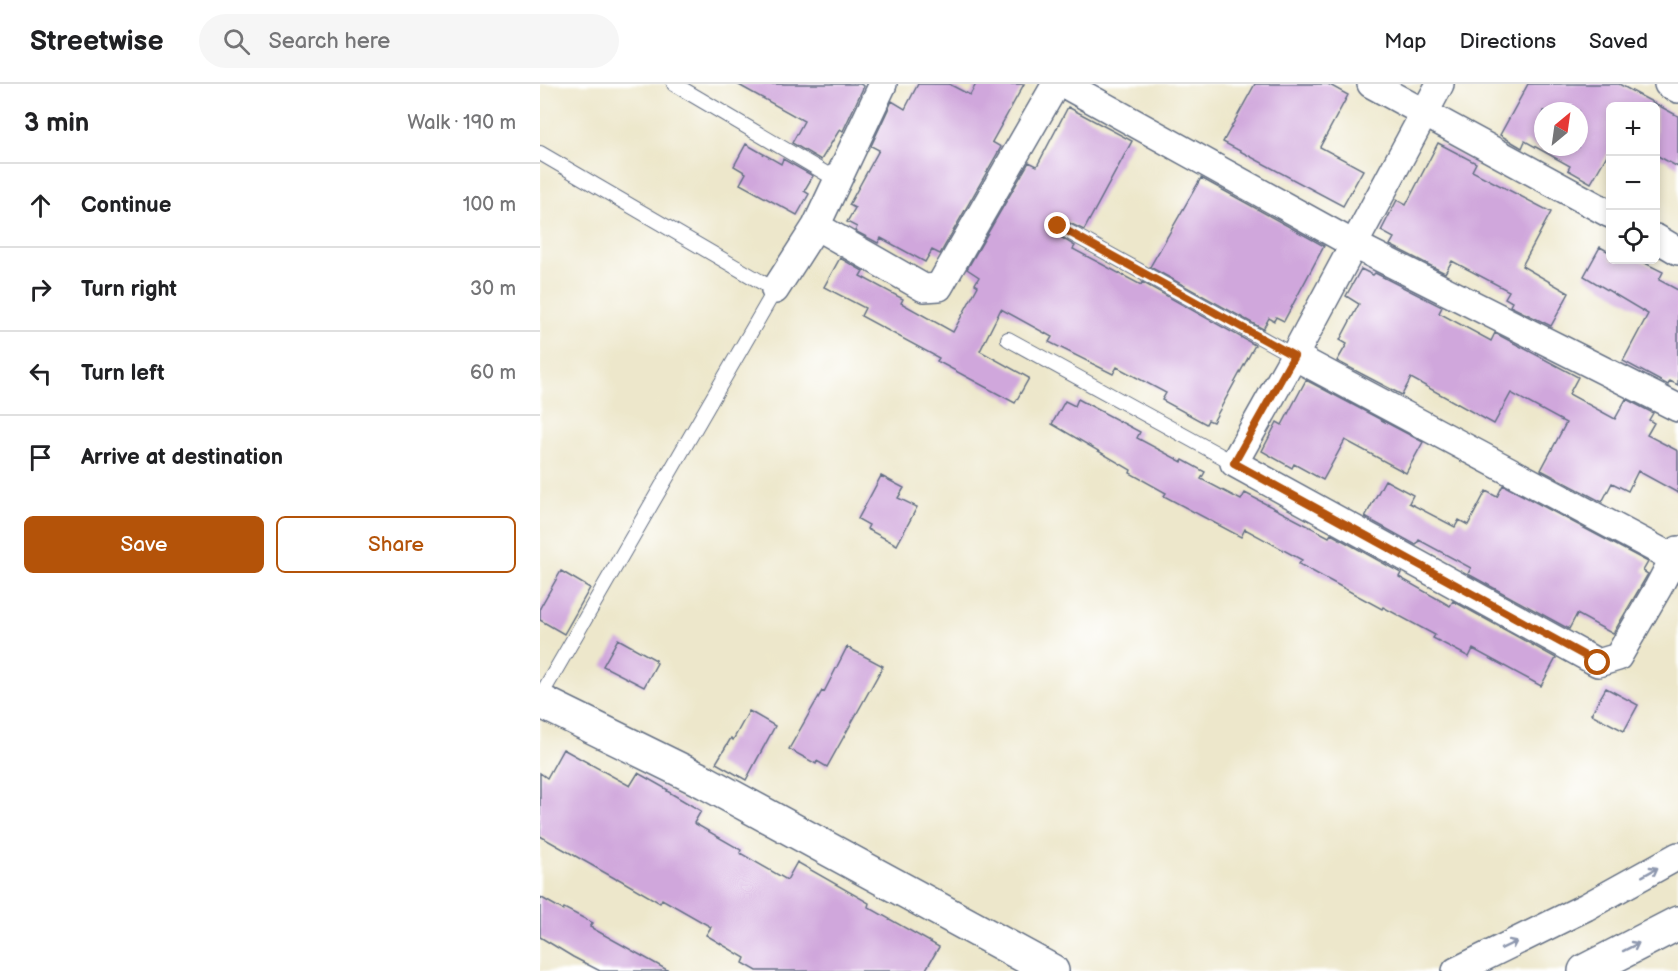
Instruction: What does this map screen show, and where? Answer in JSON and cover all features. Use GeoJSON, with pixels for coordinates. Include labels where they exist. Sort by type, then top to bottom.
{"type":"FeatureCollection","features":[{"type":"Feature","properties":{"kind":"main road"},"geometry":{"type":"LineString","coordinates":[[540,699],[705,782],[1052,971]]}},
{"type":"Feature","properties":{"kind":"main road"},"geometry":{"type":"LineString","coordinates":[[1585,971],[1678,923]]}},
{"type":"Feature","properties":{"kind":"street"},"geometry":{"type":"LineString","coordinates":[[775,290],[816,226],[883,84]]}},
{"type":"Feature","properties":{"kind":"street"},"geometry":{"type":"LineString","coordinates":[[816,226],[924,288],[939,287],[1056,84]]}},
{"type":"Feature","properties":{"kind":"street"},"geometry":{"type":"LineString","coordinates":[[1064,84],[1355,245],[1678,408]]}},
{"type":"Feature","properties":{"kind":"street"},"geometry":{"type":"LineString","coordinates":[[1371,84],[1606,211]]}},
{"type":"Feature","properties":{"kind":"street"},"geometry":{"type":"LineString","coordinates":[[1294,356],[1676,554],[1668,594],[1618,657],[1598,663],[1234,463],[1355,245],[1440,84]]}},
{"type":"Feature","properties":{"kind":"street"},"geometry":{"type":"LineString","coordinates":[[1668,84],[1678,89]]}},
{"type":"Feature","properties":{"kind":"street"},"geometry":{"type":"LineString","coordinates":[[1660,240],[1678,250]]}},
{"type":"Feature","properties":{"kind":"street"},"geometry":{"type":"LineString","coordinates":[[1456,971],[1586,907],[1678,856]]}},
{"type":"Feature","properties":{"kind":"lane"},"geometry":{"type":"LineString","coordinates":[[674,84],[837,180]]}},
{"type":"Feature","properties":{"kind":"lane"},"geometry":{"type":"LineString","coordinates":[[540,153],[775,290],[540,699]]}},
{"type":"Feature","properties":{"kind":"lane"},"geometry":{"type":"LineString","coordinates":[[1058,226],[1294,356]]}},
{"type":"Feature","properties":{"kind":"lane"},"geometry":{"type":"LineString","coordinates":[[1008,339],[1234,463]]}},
{"type":"Feature","properties":{"kind":"building"},"geometry":{"type":"Polygon","coordinates":[[[737,84],[860,84],[864,86],[843,131],[840,129],[821,160],[792,143],[804,121],[737,84]]]}},
{"type":"Feature","properties":{"kind":"building"},"geometry":{"type":"Polygon","coordinates":[[[918,84],[949,84],[970,95],[976,84],[1024,84],[992,142],[1001,147],[940,254],[932,250],[925,262],[881,238],[878,243],[855,231],[857,227],[847,222],[855,208],[849,205],[879,150],[871,146],[892,101],[905,109],[918,84]]]}},
{"type":"Feature","properties":{"kind":"building"},"geometry":{"type":"Polygon","coordinates":[[[1255,84],[1328,84],[1348,95],[1320,147],[1363,170],[1343,206],[1223,142],[1255,84]]]}},
{"type":"Feature","properties":{"kind":"building"},"geometry":{"type":"Polygon","coordinates":[[[1528,84],[1619,84],[1652,102],[1606,102],[1606,157],[1591,183],[1568,170],[1570,166],[1552,156],[1588,156],[1588,102],[1534,102],[1534,146],[1525,141],[1522,148],[1500,135],[1528,84]]]}},
{"type":"Feature","properties":{"kind":"building"},"geometry":{"type":"Polygon","coordinates":[[[1660,106],[1678,116],[1678,167],[1660,157],[1660,106]]]}},
{"type":"Feature","properties":{"kind":"building"},"geometry":{"type":"Polygon","coordinates":[[[1068,107],[1132,141],[1084,230],[1057,217],[1050,222],[1051,231],[1075,246],[1073,249],[1141,285],[1142,282],[1255,345],[1213,422],[1208,420],[1206,424],[1162,400],[1166,393],[1117,367],[1113,374],[1049,342],[1052,337],[1001,309],[980,351],[1029,378],[1015,403],[861,316],[865,308],[824,287],[840,258],[863,271],[860,276],[903,299],[901,303],[953,332],[978,286],[975,284],[979,277],[967,269],[1029,162],[1037,166],[1068,107]]]}},
{"type":"Feature","properties":{"kind":"building"},"geometry":{"type":"Polygon","coordinates":[[[1438,143],[1476,163],[1472,171],[1551,212],[1522,266],[1569,293],[1551,326],[1510,306],[1512,302],[1505,298],[1509,291],[1452,261],[1445,273],[1390,245],[1394,238],[1381,231],[1397,200],[1406,205],[1438,143]]]}},
{"type":"Feature","properties":{"kind":"building"},"geometry":{"type":"Polygon","coordinates":[[[746,144],[781,164],[783,159],[813,176],[804,191],[809,194],[797,215],[740,184],[746,173],[734,166],[746,144]]]}},
{"type":"Feature","properties":{"kind":"building"},"geometry":{"type":"Polygon","coordinates":[[[1201,178],[1324,246],[1284,321],[1276,317],[1274,321],[1269,318],[1263,329],[1150,267],[1201,178]]]}},
{"type":"Feature","properties":{"kind":"building"},"geometry":{"type":"Polygon","coordinates":[[[1600,247],[1606,250],[1606,264],[1647,264],[1663,272],[1659,280],[1678,290],[1678,385],[1670,381],[1668,385],[1623,361],[1648,314],[1584,276],[1600,247]]]}},
{"type":"Feature","properties":{"kind":"building"},"geometry":{"type":"Polygon","coordinates":[[[1361,269],[1373,275],[1375,273],[1442,307],[1439,313],[1491,341],[1495,333],[1578,377],[1569,394],[1615,419],[1626,399],[1653,413],[1649,420],[1654,423],[1647,435],[1678,451],[1678,493],[1638,471],[1628,491],[1612,483],[1602,502],[1541,470],[1566,423],[1511,393],[1494,424],[1411,378],[1402,395],[1337,361],[1347,344],[1340,340],[1359,304],[1346,296],[1361,269]]]}},
{"type":"Feature","properties":{"kind":"building"},"geometry":{"type":"Polygon","coordinates":[[[1306,380],[1423,442],[1406,473],[1345,440],[1323,480],[1294,464],[1292,468],[1262,451],[1277,422],[1282,425],[1306,380]]]}},
{"type":"Feature","properties":{"kind":"building"},"geometry":{"type":"Polygon","coordinates":[[[1078,399],[1140,432],[1137,438],[1205,472],[1201,479],[1241,500],[1245,493],[1329,537],[1331,534],[1401,573],[1399,577],[1450,606],[1453,601],[1556,658],[1541,686],[1473,649],[1469,657],[1433,638],[1435,635],[1299,564],[1302,560],[1245,529],[1241,537],[1164,496],[1166,493],[1130,473],[1131,470],[1052,424],[1065,401],[1075,406],[1078,399]]]}},
{"type":"Feature","properties":{"kind":"building"},"geometry":{"type":"Polygon","coordinates":[[[881,476],[904,488],[898,498],[917,507],[897,545],[867,529],[869,525],[858,519],[881,476]]]}},
{"type":"Feature","properties":{"kind":"building"},"geometry":{"type":"Polygon","coordinates":[[[1385,480],[1413,495],[1409,503],[1455,527],[1459,520],[1468,525],[1486,491],[1497,497],[1503,485],[1648,562],[1643,571],[1648,574],[1613,634],[1577,614],[1569,629],[1468,574],[1471,568],[1419,540],[1416,545],[1365,517],[1385,480]]]}},
{"type":"Feature","properties":{"kind":"building"},"geometry":{"type":"Polygon","coordinates":[[[561,571],[590,588],[564,634],[540,620],[540,608],[561,571]]]}},
{"type":"Feature","properties":{"kind":"building"},"geometry":{"type":"Polygon","coordinates":[[[618,639],[656,660],[657,663],[644,687],[603,666],[618,639]]]}},
{"type":"Feature","properties":{"kind":"building"},"geometry":{"type":"Polygon","coordinates":[[[847,647],[883,666],[827,767],[817,761],[816,764],[789,749],[822,691],[824,692],[847,647]]]}},
{"type":"Feature","properties":{"kind":"building"},"geometry":{"type":"Polygon","coordinates":[[[1606,688],[1638,705],[1624,731],[1591,714],[1606,688]]]}},
{"type":"Feature","properties":{"kind":"building"},"geometry":{"type":"Polygon","coordinates":[[[749,711],[775,726],[746,780],[716,763],[731,738],[733,740],[749,711]]]}},
{"type":"Feature","properties":{"kind":"building"},"geometry":{"type":"Polygon","coordinates":[[[563,749],[630,786],[638,773],[701,811],[694,823],[741,850],[740,853],[787,880],[797,862],[869,903],[868,907],[939,947],[925,971],[757,971],[743,963],[745,958],[706,935],[711,927],[662,899],[660,903],[540,836],[540,773],[547,778],[563,749]]]}},
{"type":"Feature","properties":{"kind":"building"},"geometry":{"type":"Polygon","coordinates":[[[540,897],[593,923],[590,927],[669,971],[600,971],[573,957],[540,937],[540,897]]]}},
{"type":"Feature","properties":{"kind":"route"},"geometry":{"type":"LineString","coordinates":[[1058,226],[1294,356],[1234,463],[1598,663]]}}]}
